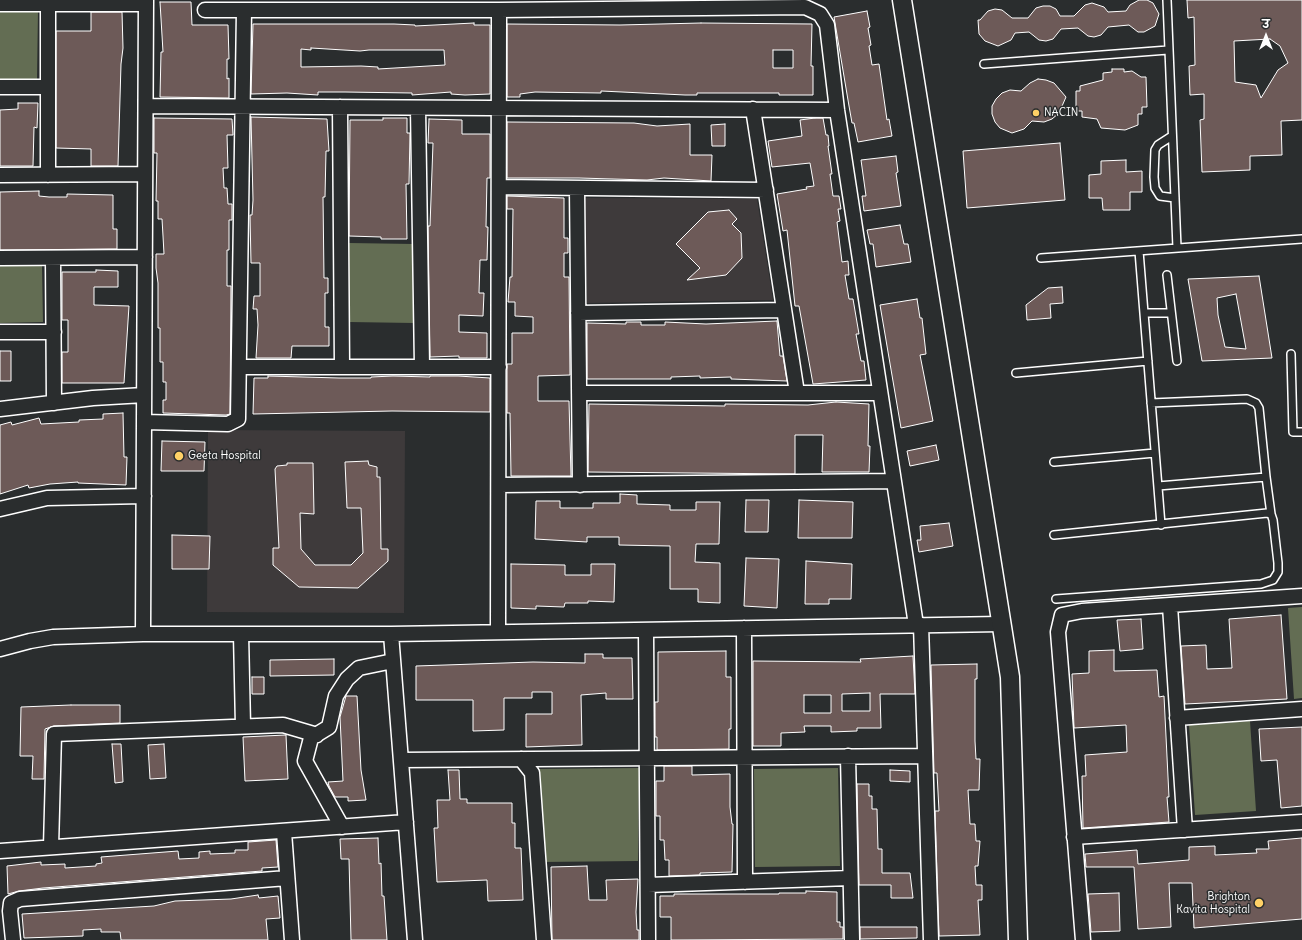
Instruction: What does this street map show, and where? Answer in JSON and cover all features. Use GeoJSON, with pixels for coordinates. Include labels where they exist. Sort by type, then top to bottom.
{"type":"FeatureCollection","features":[{"type":"Feature","properties":{"kind":"street"},"geometry":{"type":"LineString","coordinates":[[902,0],[1010,677],[1018,940]]}},
{"type":"Feature","properties":{"kind":"street"},"geometry":{"type":"LineString","coordinates":[[0,4],[146,2],[144,634]]}},
{"type":"Feature","properties":{"kind":"street"},"geometry":{"type":"LineString","coordinates":[[48,4],[48,175]]}},
{"type":"Feature","properties":{"kind":"street"},"geometry":{"type":"LineString","coordinates":[[204,10],[499,10],[805,7],[820,14],[827,25],[837,110],[880,393],[918,625],[926,756],[931,940]]}},
{"type":"Feature","properties":{"kind":"street"},"geometry":{"type":"LineString","coordinates":[[144,422],[228,424],[238,419],[244,10]]}},
{"type":"Feature","properties":{"kind":"street"},"geometry":{"type":"LineString","coordinates":[[498,632],[499,10]]}},
{"type":"Feature","properties":{"kind":"street"},"geometry":{"type":"LineString","coordinates":[[0,86],[48,87]]}},
{"type":"Feature","properties":{"kind":"street"},"geometry":{"type":"LineString","coordinates":[[146,106],[837,110]]}},
{"type":"Feature","properties":{"kind":"street"},"geometry":{"type":"LineString","coordinates":[[340,107],[342,367]]}},
{"type":"Feature","properties":{"kind":"street"},"geometry":{"type":"LineString","coordinates":[[418,108],[422,367]]}},
{"type":"Feature","properties":{"kind":"street"},"geometry":{"type":"LineString","coordinates":[[753,109],[797,393]]}},
{"type":"Feature","properties":{"kind":"street"},"geometry":{"type":"LineString","coordinates":[[0,175],[145,174]]}},
{"type":"Feature","properties":{"kind":"street"},"geometry":{"type":"LineString","coordinates":[[499,187],[766,190]]}},
{"type":"Feature","properties":{"kind":"street"},"geometry":{"type":"LineString","coordinates":[[577,188],[580,485]]}},
{"type":"Feature","properties":{"kind":"street"},"geometry":{"type":"LineString","coordinates":[[0,258],[145,257]]}},
{"type":"Feature","properties":{"kind":"street"},"geometry":{"type":"LineString","coordinates":[[53,258],[54,402]]}},
{"type":"Feature","properties":{"kind":"street"},"geometry":{"type":"LineString","coordinates":[[578,313],[784,310]]}},
{"type":"Feature","properties":{"kind":"street"},"geometry":{"type":"LineString","coordinates":[[0,332],[54,332]]}},
{"type":"Feature","properties":{"kind":"street"},"geometry":{"type":"LineString","coordinates":[[239,367],[499,367]]}},
{"type":"Feature","properties":{"kind":"street"},"geometry":{"type":"LineString","coordinates":[[579,394],[880,393]]}},
{"type":"Feature","properties":{"kind":"street"},"geometry":{"type":"LineString","coordinates":[[0,409],[93,398],[144,395]]}},
{"type":"Feature","properties":{"kind":"street"},"geometry":{"type":"LineString","coordinates":[[499,485],[894,481]]}},
{"type":"Feature","properties":{"kind":"street"},"geometry":{"type":"LineString","coordinates":[[0,508],[47,498],[144,496]]}},
{"type":"Feature","properties":{"kind":"street"},"geometry":{"type":"LineString","coordinates":[[1083,940],[1058,632],[1062,615],[1082,611],[1302,596]]}},
{"type":"Feature","properties":{"kind":"street"},"geometry":{"type":"LineString","coordinates":[[1170,606],[1185,830]]}},
{"type":"Feature","properties":{"kind":"street"},"geometry":{"type":"LineString","coordinates":[[0,650],[30,641],[53,637],[144,634],[391,634],[1001,624]]}},
{"type":"Feature","properties":{"kind":"street"},"geometry":{"type":"LineString","coordinates":[[744,628],[745,882]]}},
{"type":"Feature","properties":{"kind":"street"},"geometry":{"type":"LineString","coordinates":[[646,630],[648,940]]}},
{"type":"Feature","properties":{"kind":"street"},"geometry":{"type":"LineString","coordinates":[[241,634],[243,726]]}},
{"type":"Feature","properties":{"kind":"street"},"geometry":{"type":"LineString","coordinates":[[391,634],[415,940]]}},
{"type":"Feature","properties":{"kind":"street"},"geometry":{"type":"LineString","coordinates":[[342,827],[305,761],[311,738],[329,727],[336,696],[347,679],[359,668],[393,661]]}},
{"type":"Feature","properties":{"kind":"street"},"geometry":{"type":"LineString","coordinates":[[1177,718],[1302,709]]}},
{"type":"Feature","properties":{"kind":"street"},"geometry":{"type":"LineString","coordinates":[[51,847],[54,734],[283,725],[317,734]]}},
{"type":"Feature","properties":{"kind":"street"},"geometry":{"type":"LineString","coordinates":[[848,756],[852,940]]}},
{"type":"Feature","properties":{"kind":"street"},"geometry":{"type":"LineString","coordinates":[[401,760],[926,756]]}},
{"type":"Feature","properties":{"kind":"street"},"geometry":{"type":"LineString","coordinates":[[521,759],[532,773],[544,940]]}},
{"type":"Feature","properties":{"kind":"street"},"geometry":{"type":"LineString","coordinates":[[0,851],[284,832],[406,822]]}},
{"type":"Feature","properties":{"kind":"street"},"geometry":{"type":"LineString","coordinates":[[1074,837],[1302,822]]}},
{"type":"Feature","properties":{"kind":"street"},"geometry":{"type":"LineString","coordinates":[[284,832],[292,940]]}},
{"type":"Feature","properties":{"kind":"street"},"geometry":{"type":"LineString","coordinates":[[13,940],[11,903],[20,899],[287,878]]}},
{"type":"Feature","properties":{"kind":"street"},"geometry":{"type":"LineString","coordinates":[[648,885],[850,878]]}},
{"type":"Feature","properties":{"kind":"lane"},"geometry":{"type":"LineString","coordinates":[[1167,0],[1177,248]]}},
{"type":"Feature","properties":{"kind":"lane"},"geometry":{"type":"LineString","coordinates":[[984,64],[1168,50]]}},
{"type":"Feature","properties":{"kind":"lane"},"geometry":{"type":"LineString","coordinates":[[1172,136],[1158,145],[1155,150],[1154,176],[1155,188],[1160,196],[1175,198]]}},
{"type":"Feature","properties":{"kind":"lane"},"geometry":{"type":"LineString","coordinates":[[1041,258],[1302,239]]}},
{"type":"Feature","properties":{"kind":"lane"},"geometry":{"type":"LineString","coordinates":[[1139,251],[1161,525]]}},
{"type":"Feature","properties":{"kind":"lane"},"geometry":{"type":"LineString","coordinates":[[1167,275],[1177,361]]}},
{"type":"Feature","properties":{"kind":"lane"},"geometry":{"type":"LineString","coordinates":[[1144,313],[1172,313]]}},
{"type":"Feature","properties":{"kind":"lane"},"geometry":{"type":"LineString","coordinates":[[1291,354],[1294,432],[1302,432]]}},
{"type":"Feature","properties":{"kind":"lane"},"geometry":{"type":"LineString","coordinates":[[1016,373],[1148,361]]}},
{"type":"Feature","properties":{"kind":"lane"},"geometry":{"type":"LineString","coordinates":[[1056,599],[1261,584],[1273,580],[1278,572],[1259,408],[1256,402],[1247,399],[1151,403]]}},
{"type":"Feature","properties":{"kind":"lane"},"geometry":{"type":"LineString","coordinates":[[1054,462],[1155,453]]}},
{"type":"Feature","properties":{"kind":"lane"},"geometry":{"type":"LineString","coordinates":[[1158,486],[1266,477]]}},
{"type":"Feature","properties":{"kind":"lane"},"geometry":{"type":"LineString","coordinates":[[1054,535],[1266,513],[1271,514]]}},
{"type":"Feature","properties":{"kind":"shaded area"},"geometry":{"type":"Polygon","coordinates":[[[585,198],[757,199],[773,300],[587,303],[585,198]]]}},
{"type":"Feature","properties":{"kind":"shaded area"},"geometry":{"type":"Polygon","coordinates":[[[208,430],[405,431],[404,613],[207,612],[208,430]]]}},
{"type":"Feature","properties":{"kind":"green space"},"geometry":{"type":"Polygon","coordinates":[[[0,11],[38,11],[37,80],[0,79],[0,11]]]}},
{"type":"Feature","properties":{"kind":"green space"},"geometry":{"type":"Polygon","coordinates":[[[349,243],[414,244],[414,323],[349,322],[349,243]]]}},
{"type":"Feature","properties":{"kind":"green space"},"geometry":{"type":"Polygon","coordinates":[[[42,265],[43,322],[0,323],[0,266],[42,265]]]}},
{"type":"Feature","properties":{"kind":"green space"},"geometry":{"type":"Polygon","coordinates":[[[1302,607],[1302,698],[1294,699],[1288,608],[1302,607]]]}},
{"type":"Feature","properties":{"kind":"green space"},"geometry":{"type":"Polygon","coordinates":[[[1250,721],[1256,811],[1195,815],[1189,725],[1250,721]]]}},
{"type":"Feature","properties":{"kind":"green space"},"geometry":{"type":"Polygon","coordinates":[[[639,768],[638,861],[541,862],[532,769],[639,768]]]}},
{"type":"Feature","properties":{"kind":"green space"},"geometry":{"type":"Polygon","coordinates":[[[838,768],[840,866],[755,867],[754,769],[838,768]]]}},
{"type":"Feature","properties":{"kind":"building"},"geometry":{"type":"Polygon","coordinates":[[[1139,0],[1147,0],[1153,3],[1159,14],[1155,26],[1144,32],[1138,32],[1129,25],[1108,27],[1101,35],[1094,37],[1088,36],[1078,28],[1061,29],[1053,39],[1046,41],[1039,40],[1029,32],[1015,33],[1011,40],[998,46],[985,41],[979,34],[978,20],[980,20],[988,11],[995,9],[1002,10],[1012,18],[1028,18],[1036,8],[1050,6],[1056,9],[1060,16],[1074,16],[1085,5],[1092,3],[1104,7],[1108,12],[1126,11],[1130,5],[1139,0]]]}},
{"type":"Feature","properties":{"kind":"building"},"geometry":{"type":"Polygon","coordinates":[[[1187,0],[1302,0],[1302,120],[1281,121],[1282,155],[1250,156],[1250,170],[1202,172],[1200,120],[1204,119],[1204,94],[1190,95],[1189,66],[1195,65],[1194,17],[1188,18],[1187,0]],[[1270,39],[1234,41],[1235,82],[1256,85],[1261,98],[1278,70],[1288,63],[1280,46],[1270,39]]]}},
{"type":"Feature","properties":{"kind":"building"},"geometry":{"type":"Polygon","coordinates":[[[160,2],[191,2],[192,25],[228,25],[229,59],[227,59],[227,79],[229,78],[229,98],[160,97],[161,52],[163,52],[160,2]]]}},
{"type":"Feature","properties":{"kind":"building"},"geometry":{"type":"Polygon","coordinates":[[[867,11],[870,27],[868,28],[872,65],[879,64],[887,120],[889,119],[892,136],[858,142],[854,123],[852,123],[834,17],[867,11]]]}},
{"type":"Feature","properties":{"kind":"building"},"geometry":{"type":"Polygon","coordinates":[[[91,12],[122,12],[123,48],[121,64],[118,166],[91,166],[91,149],[56,148],[56,31],[91,31],[91,12]]]}},
{"type":"Feature","properties":{"kind":"building"},"geometry":{"type":"Polygon","coordinates":[[[474,23],[474,25],[490,25],[490,94],[465,95],[451,94],[451,92],[412,95],[412,93],[318,92],[318,95],[287,93],[251,94],[253,24],[394,24],[415,26],[474,23]],[[311,48],[311,50],[301,49],[301,67],[361,66],[378,67],[378,69],[445,65],[444,50],[360,51],[311,48]]]}},
{"type":"Feature","properties":{"kind":"building"},"geometry":{"type":"Polygon","coordinates":[[[701,23],[812,24],[811,66],[813,66],[813,95],[779,95],[779,93],[697,93],[697,95],[685,95],[601,91],[601,93],[535,92],[520,94],[520,97],[507,97],[507,24],[620,25],[701,23]],[[773,50],[773,68],[793,68],[793,50],[773,50]]]}},
{"type":"Feature","properties":{"kind":"building"},"geometry":{"type":"Polygon","coordinates":[[[1112,69],[1124,69],[1124,72],[1132,71],[1141,77],[1146,77],[1147,107],[1142,107],[1142,114],[1138,114],[1138,125],[1125,130],[1101,128],[1097,119],[1082,117],[1082,111],[1076,111],[1076,91],[1080,91],[1080,86],[1103,80],[1103,73],[1112,72],[1112,69]]]}},
{"type":"Feature","properties":{"kind":"building"},"geometry":{"type":"Polygon","coordinates":[[[1038,79],[1054,83],[1066,97],[1059,113],[1052,119],[1044,122],[1032,121],[1024,129],[1012,133],[1000,128],[995,122],[992,114],[992,106],[996,99],[1002,93],[1010,90],[1021,91],[1030,83],[1038,79]]]}},
{"type":"Feature","properties":{"kind":"building"},"geometry":{"type":"Polygon","coordinates":[[[18,103],[38,103],[37,128],[34,127],[33,166],[0,166],[0,110],[18,109],[18,103]]]}},
{"type":"Feature","properties":{"kind":"building"},"geometry":{"type":"Polygon","coordinates":[[[251,117],[327,119],[329,151],[326,151],[325,197],[323,197],[324,278],[328,278],[328,293],[325,293],[325,327],[329,327],[329,346],[292,346],[291,358],[256,358],[258,325],[257,309],[253,309],[254,296],[260,296],[260,263],[251,263],[250,215],[252,215],[253,200],[251,117]]]}},
{"type":"Feature","properties":{"kind":"building"},"geometry":{"type":"Polygon","coordinates":[[[154,118],[232,119],[233,135],[227,135],[228,168],[223,168],[224,188],[227,188],[228,204],[232,204],[232,220],[229,220],[229,250],[227,250],[227,286],[231,286],[230,414],[226,415],[163,413],[163,400],[166,400],[166,382],[163,382],[163,362],[160,362],[160,328],[158,328],[158,283],[156,254],[164,254],[162,219],[158,219],[158,201],[156,201],[157,153],[154,153],[154,118]]]}},
{"type":"Feature","properties":{"kind":"building"},"geometry":{"type":"Polygon","coordinates":[[[383,118],[407,118],[407,133],[410,133],[409,184],[406,184],[407,239],[381,239],[381,237],[349,236],[350,120],[383,120],[383,118]]]}},
{"type":"Feature","properties":{"kind":"building"},"geometry":{"type":"Polygon","coordinates":[[[823,118],[826,135],[828,135],[833,196],[839,196],[841,209],[838,209],[840,221],[837,222],[842,262],[848,261],[849,275],[845,275],[849,299],[853,299],[859,334],[856,334],[861,361],[864,361],[866,380],[813,384],[799,306],[795,306],[787,230],[783,231],[777,194],[807,189],[806,187],[814,186],[810,163],[772,167],[768,141],[802,136],[800,120],[823,118]]]}},
{"type":"Feature","properties":{"kind":"building"},"geometry":{"type":"Polygon","coordinates":[[[429,119],[462,120],[462,134],[490,134],[490,178],[487,178],[487,260],[480,260],[479,293],[484,293],[483,316],[459,315],[459,332],[487,333],[487,358],[459,358],[459,356],[430,357],[428,226],[430,226],[433,143],[428,143],[429,119]]]}},
{"type":"Feature","properties":{"kind":"building"},"geometry":{"type":"Polygon","coordinates":[[[507,122],[634,123],[657,126],[690,124],[690,155],[712,155],[711,181],[664,178],[647,180],[507,178],[507,122]]]}},
{"type":"Feature","properties":{"kind":"building"},"geometry":{"type":"Polygon","coordinates":[[[725,124],[725,146],[712,146],[711,125],[725,124]]]}},
{"type":"Feature","properties":{"kind":"building"},"geometry":{"type":"Polygon","coordinates":[[[1060,143],[1065,200],[967,208],[963,151],[1060,143]]]}},
{"type":"Feature","properties":{"kind":"building"},"geometry":{"type":"Polygon","coordinates":[[[896,156],[898,172],[896,173],[901,206],[864,211],[862,196],[866,196],[861,160],[896,156]]]}},
{"type":"Feature","properties":{"kind":"building"},"geometry":{"type":"Polygon","coordinates":[[[1126,160],[1126,172],[1142,171],[1142,192],[1130,192],[1130,210],[1103,210],[1102,198],[1089,198],[1089,175],[1101,174],[1101,161],[1126,160]]]}},
{"type":"Feature","properties":{"kind":"building"},"geometry":{"type":"Polygon","coordinates":[[[39,191],[39,196],[49,197],[67,197],[67,194],[113,195],[113,229],[117,229],[117,249],[0,250],[0,192],[39,191]]]}},
{"type":"Feature","properties":{"kind":"building"},"geometry":{"type":"Polygon","coordinates":[[[507,196],[564,198],[564,238],[568,238],[568,253],[564,253],[564,277],[569,277],[570,375],[538,376],[538,401],[569,401],[571,476],[511,476],[510,413],[507,413],[507,364],[512,364],[512,333],[533,333],[533,317],[515,316],[515,302],[508,302],[510,277],[512,277],[513,209],[507,209],[507,196]]]}},
{"type":"Feature","properties":{"kind":"building"},"geometry":{"type":"Polygon","coordinates":[[[729,210],[737,219],[732,224],[741,233],[742,258],[726,275],[687,280],[700,268],[676,244],[708,212],[729,210]]]}},
{"type":"Feature","properties":{"kind":"building"},"geometry":{"type":"Polygon","coordinates":[[[900,225],[904,244],[908,244],[911,262],[876,267],[873,244],[870,244],[867,230],[900,225]]]}},
{"type":"Feature","properties":{"kind":"building"},"geometry":{"type":"Polygon","coordinates":[[[96,270],[118,271],[118,287],[94,287],[94,305],[129,306],[124,383],[62,383],[62,352],[68,352],[68,320],[62,320],[62,272],[96,272],[96,270]]]}},
{"type":"Feature","properties":{"kind":"building"},"geometry":{"type":"Polygon","coordinates":[[[1259,276],[1272,358],[1202,361],[1188,279],[1259,276]],[[1236,294],[1217,298],[1218,315],[1225,347],[1246,349],[1236,294]]]}},
{"type":"Feature","properties":{"kind":"building"},"geometry":{"type":"Polygon","coordinates":[[[1062,287],[1063,303],[1050,304],[1051,318],[1027,320],[1026,305],[1048,288],[1062,287]]]}},
{"type":"Feature","properties":{"kind":"building"},"geometry":{"type":"Polygon","coordinates":[[[917,299],[920,318],[922,318],[926,354],[920,355],[933,421],[901,428],[880,305],[917,299]]]}},
{"type":"Feature","properties":{"kind":"building"},"geometry":{"type":"Polygon","coordinates":[[[777,321],[780,356],[783,356],[787,381],[731,379],[731,377],[700,378],[700,376],[671,377],[671,379],[587,379],[587,323],[626,324],[626,322],[641,322],[641,325],[665,325],[665,322],[706,324],[777,321]]]}},
{"type":"Feature","properties":{"kind":"building"},"geometry":{"type":"Polygon","coordinates":[[[0,351],[11,351],[11,381],[0,381],[0,351]]]}},
{"type":"Feature","properties":{"kind":"building"},"geometry":{"type":"Polygon","coordinates":[[[268,376],[371,378],[393,376],[458,376],[490,378],[490,412],[392,411],[253,414],[254,378],[268,378],[268,376]]]}},
{"type":"Feature","properties":{"kind":"building"},"geometry":{"type":"Polygon","coordinates":[[[836,402],[869,404],[869,472],[822,472],[823,435],[795,435],[795,474],[588,472],[589,404],[725,406],[725,404],[808,405],[836,402]]]}},
{"type":"Feature","properties":{"kind":"building"},"geometry":{"type":"Polygon","coordinates":[[[123,413],[124,457],[127,457],[126,485],[78,482],[50,484],[29,488],[28,485],[0,494],[0,425],[11,422],[12,425],[39,418],[41,424],[79,422],[79,420],[103,419],[103,414],[123,413]]]}},
{"type":"Feature","properties":{"kind":"building"},"geometry":{"type":"Polygon","coordinates":[[[162,441],[205,442],[204,471],[161,471],[162,441]]]}},
{"type":"Feature","properties":{"kind":"building"},"geometry":{"type":"Polygon","coordinates":[[[936,445],[939,460],[910,466],[907,451],[936,445]]]}},
{"type":"Feature","properties":{"kind":"building"},"geometry":{"type":"Polygon","coordinates":[[[368,461],[369,465],[377,467],[377,477],[380,477],[381,549],[388,549],[388,561],[358,588],[299,587],[273,565],[273,548],[279,548],[275,469],[277,466],[287,465],[287,463],[313,463],[314,514],[300,513],[301,549],[315,565],[351,565],[363,553],[361,508],[347,508],[345,462],[368,461]]]}},
{"type":"Feature","properties":{"kind":"building"},"geometry":{"type":"Polygon","coordinates":[[[620,494],[637,495],[637,504],[670,505],[670,510],[696,510],[696,502],[720,502],[719,544],[696,544],[695,562],[720,563],[720,603],[698,602],[698,589],[670,589],[670,546],[619,545],[619,537],[587,537],[587,542],[535,539],[536,501],[560,501],[560,508],[593,508],[593,503],[620,503],[620,494]]]}},
{"type":"Feature","properties":{"kind":"building"},"geometry":{"type":"Polygon","coordinates":[[[746,500],[769,500],[768,532],[745,532],[746,500]]]}},
{"type":"Feature","properties":{"kind":"building"},"geometry":{"type":"Polygon","coordinates":[[[799,500],[853,502],[852,538],[798,538],[799,500]]]}},
{"type":"Feature","properties":{"kind":"building"},"geometry":{"type":"Polygon","coordinates":[[[949,523],[953,546],[919,552],[917,540],[921,540],[920,526],[949,523]]]}},
{"type":"Feature","properties":{"kind":"building"},"geometry":{"type":"Polygon","coordinates":[[[172,535],[210,536],[209,569],[172,569],[172,535]]]}},
{"type":"Feature","properties":{"kind":"building"},"geometry":{"type":"Polygon","coordinates":[[[746,558],[779,559],[777,608],[744,606],[746,558]]]}},
{"type":"Feature","properties":{"kind":"building"},"geometry":{"type":"Polygon","coordinates":[[[806,561],[852,564],[851,599],[829,599],[829,604],[805,604],[806,561]]]}},
{"type":"Feature","properties":{"kind":"building"},"geometry":{"type":"Polygon","coordinates":[[[511,564],[565,565],[565,575],[591,575],[591,564],[615,564],[614,602],[588,601],[588,603],[565,603],[564,607],[536,606],[536,609],[511,608],[511,564]]]}},
{"type":"Feature","properties":{"kind":"building"},"geometry":{"type":"Polygon","coordinates":[[[1281,615],[1287,699],[1185,704],[1181,646],[1206,645],[1207,669],[1232,668],[1229,619],[1281,615]]]}},
{"type":"Feature","properties":{"kind":"building"},"geometry":{"type":"Polygon","coordinates":[[[1141,619],[1143,649],[1120,651],[1117,620],[1141,619]]]}},
{"type":"Feature","properties":{"kind":"building"},"geometry":{"type":"Polygon","coordinates":[[[1114,650],[1114,671],[1157,670],[1159,697],[1164,696],[1169,822],[1083,828],[1082,776],[1086,776],[1085,755],[1127,752],[1126,725],[1074,728],[1072,674],[1089,673],[1089,651],[1114,650]]]}},
{"type":"Feature","properties":{"kind":"building"},"geometry":{"type":"Polygon","coordinates":[[[726,651],[726,677],[731,677],[731,729],[729,729],[729,749],[657,750],[657,737],[655,737],[655,702],[658,702],[658,652],[726,651]]]}},
{"type":"Feature","properties":{"kind":"building"},"geometry":{"type":"Polygon","coordinates":[[[585,654],[603,654],[603,658],[632,658],[633,699],[606,699],[606,693],[581,695],[582,745],[526,747],[526,714],[552,714],[552,692],[532,692],[532,698],[504,698],[504,730],[473,731],[473,700],[416,700],[416,666],[533,662],[585,663],[585,654]]]}},
{"type":"Feature","properties":{"kind":"building"},"geometry":{"type":"Polygon","coordinates":[[[913,656],[915,694],[880,694],[881,728],[857,728],[857,731],[831,732],[831,726],[804,726],[805,732],[781,733],[781,746],[753,746],[753,661],[861,662],[860,659],[913,656]],[[870,693],[842,694],[842,711],[870,711],[870,693]],[[804,695],[804,713],[831,713],[831,695],[804,695]]]}},
{"type":"Feature","properties":{"kind":"building"},"geometry":{"type":"Polygon","coordinates":[[[334,659],[334,675],[270,676],[270,660],[334,659]]]}},
{"type":"Feature","properties":{"kind":"building"},"geometry":{"type":"Polygon","coordinates":[[[977,664],[977,679],[975,679],[975,741],[976,759],[980,759],[979,790],[968,790],[970,824],[975,824],[976,841],[980,841],[978,866],[975,866],[976,885],[982,885],[982,900],[978,900],[980,935],[939,936],[935,811],[939,811],[937,773],[934,773],[931,665],[977,664]]]}},
{"type":"Feature","properties":{"kind":"building"},"geometry":{"type":"Polygon","coordinates":[[[252,677],[264,677],[264,694],[252,694],[252,677]]]}},
{"type":"Feature","properties":{"kind":"building"},"geometry":{"type":"Polygon","coordinates":[[[346,696],[357,696],[361,770],[366,800],[348,801],[348,797],[335,797],[328,782],[343,781],[340,717],[346,696]]]}},
{"type":"Feature","properties":{"kind":"building"},"geometry":{"type":"Polygon","coordinates":[[[120,705],[120,723],[54,726],[45,729],[44,779],[32,779],[33,756],[20,756],[21,707],[120,705]]]}},
{"type":"Feature","properties":{"kind":"building"},"geometry":{"type":"Polygon","coordinates":[[[1302,727],[1302,806],[1281,808],[1277,760],[1261,761],[1259,729],[1302,727]]]}},
{"type":"Feature","properties":{"kind":"building"},"geometry":{"type":"Polygon","coordinates":[[[286,735],[288,779],[245,781],[243,737],[286,735]]]}},
{"type":"Feature","properties":{"kind":"building"},"geometry":{"type":"Polygon","coordinates":[[[112,744],[121,744],[123,782],[115,783],[112,744]]]}},
{"type":"Feature","properties":{"kind":"building"},"geometry":{"type":"Polygon","coordinates":[[[164,744],[166,778],[150,779],[148,745],[164,744]]]}},
{"type":"Feature","properties":{"kind":"building"},"geometry":{"type":"Polygon","coordinates":[[[664,766],[692,766],[692,775],[730,774],[730,807],[733,824],[732,872],[669,876],[669,860],[665,860],[664,840],[660,840],[660,816],[656,816],[656,781],[664,781],[664,766]]]}},
{"type":"Feature","properties":{"kind":"building"},"geometry":{"type":"Polygon","coordinates":[[[448,770],[459,770],[460,799],[467,799],[467,803],[512,803],[512,823],[515,823],[515,848],[521,848],[523,900],[488,901],[487,880],[437,882],[434,828],[438,828],[437,800],[450,800],[448,770]]]}},
{"type":"Feature","properties":{"kind":"building"},"geometry":{"type":"Polygon","coordinates":[[[890,770],[910,771],[910,782],[890,781],[890,770]]]}},
{"type":"Feature","properties":{"kind":"building"},"geometry":{"type":"Polygon","coordinates":[[[857,784],[869,784],[869,796],[872,796],[872,809],[877,809],[878,849],[882,849],[882,873],[910,873],[913,898],[891,898],[891,885],[859,885],[857,784]]]}},
{"type":"Feature","properties":{"kind":"building"},"geometry":{"type":"Polygon","coordinates":[[[378,838],[379,864],[381,863],[382,896],[384,896],[387,940],[351,940],[349,859],[341,859],[340,839],[378,838]]]}},
{"type":"Feature","properties":{"kind":"building"},"geometry":{"type":"Polygon","coordinates":[[[1302,838],[1302,919],[1194,928],[1192,883],[1169,883],[1171,927],[1138,929],[1134,867],[1086,867],[1085,854],[1137,850],[1138,864],[1189,860],[1189,847],[1215,846],[1215,855],[1257,853],[1256,849],[1269,849],[1268,841],[1302,838]]]}},
{"type":"Feature","properties":{"kind":"building"},"geometry":{"type":"Polygon","coordinates":[[[276,840],[278,867],[262,868],[262,871],[43,888],[8,894],[7,866],[41,862],[41,865],[65,864],[65,868],[96,866],[96,864],[102,863],[101,857],[178,851],[179,859],[199,858],[199,852],[210,851],[210,854],[235,853],[235,850],[248,850],[248,842],[276,840]]]}},
{"type":"Feature","properties":{"kind":"building"},"geometry":{"type":"Polygon","coordinates":[[[587,866],[589,900],[607,900],[606,880],[638,879],[636,912],[639,940],[552,940],[551,867],[587,866]]]}},
{"type":"Feature","properties":{"kind":"building"},"geometry":{"type":"Polygon","coordinates":[[[806,891],[837,892],[837,922],[840,922],[840,927],[843,927],[843,939],[671,940],[671,917],[660,917],[660,896],[674,896],[674,894],[779,894],[806,893],[806,891]]]}},
{"type":"Feature","properties":{"kind":"building"},"geometry":{"type":"Polygon","coordinates":[[[1119,893],[1120,931],[1091,932],[1088,894],[1119,893]]]}},
{"type":"Feature","properties":{"kind":"building"},"geometry":{"type":"Polygon","coordinates":[[[258,895],[259,898],[278,896],[280,918],[266,919],[268,940],[121,940],[120,932],[101,932],[101,929],[83,930],[83,936],[24,938],[22,914],[154,906],[175,901],[231,899],[258,895]]]}},
{"type":"Feature","properties":{"kind":"building"},"geometry":{"type":"Polygon","coordinates":[[[860,927],[917,927],[917,938],[860,939],[860,927]]]}},
{"type":"Feature","properties":{"kind":"place","name":"NACIN"},"geometry":{"type":"Point","coordinates":[1036,113]}},
{"type":"Feature","properties":{"kind":"place","name":"Geeta Hospital"},"geometry":{"type":"Point","coordinates":[179,456]}},
{"type":"Feature","properties":{"kind":"place","name":"Brighton Kavita Hospital"},"geometry":{"type":"Point","coordinates":[1259,903]}}]}
